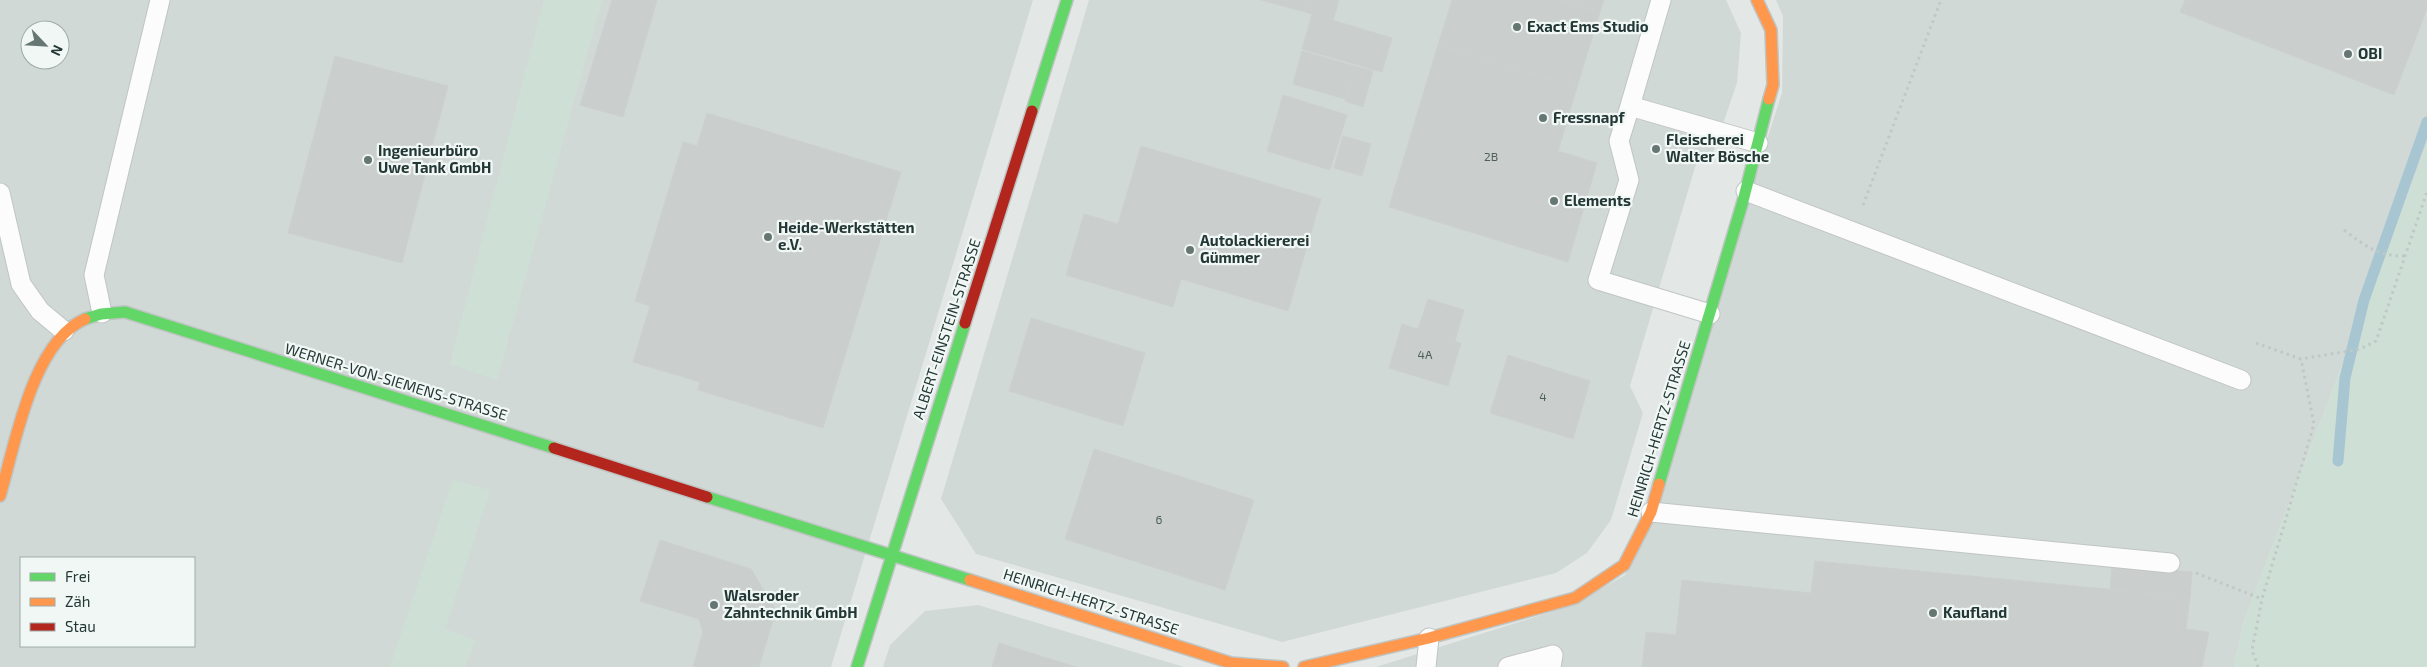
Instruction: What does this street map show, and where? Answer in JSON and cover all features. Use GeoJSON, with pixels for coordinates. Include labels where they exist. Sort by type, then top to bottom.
{"type":"FeatureCollection","features":[{"type":"Feature","properties":{"kind":"street","name":"ALBERT-EINSTEIN-STRASSE"},"geometry":{"type":"LineString","coordinates":[[857,667],[1067,0]]}},
{"type":"Feature","properties":{"kind":"street","name":"HEINRICH-HERTZ-STRASSE"},"geometry":{"type":"LineString","coordinates":[[1304,667],[1429,638],[1575,598],[1624,565],[1651,512],[1746,190],[1773,85],[1771,30],[1757,0]]}},
{"type":"Feature","properties":{"kind":"street","name":"WERNER-VON-SIEMENS-STRASSE"},"geometry":{"type":"LineString","coordinates":[[0,496],[40,369],[50,347],[64,331],[82,319],[102,313],[125,312],[892,554]]}},
{"type":"Feature","properties":{"kind":"street","name":"HEINRICH-HERTZ-STRASSE"},"geometry":{"type":"LineString","coordinates":[[892,554],[1231,663],[1283,667]]}},
{"type":"Feature","properties":{"kind":"lane"},"geometry":{"type":"LineString","coordinates":[[102,313],[94,275],[160,0]]}},
{"type":"Feature","properties":{"kind":"lane"},"geometry":{"type":"LineString","coordinates":[[1661,0],[1619,141],[1629,180],[1598,280],[1710,314]]}},
{"type":"Feature","properties":{"kind":"lane"},"geometry":{"type":"LineString","coordinates":[[1630,106],[1758,143]]}},
{"type":"Feature","properties":{"kind":"lane"},"geometry":{"type":"LineString","coordinates":[[1746,190],[2241,380]]}},
{"type":"Feature","properties":{"kind":"lane"},"geometry":{"type":"LineString","coordinates":[[0,193],[4,223],[22,284],[40,311],[64,331]]}},
{"type":"Feature","properties":{"kind":"lane"},"geometry":{"type":"LineString","coordinates":[[1651,512],[2170,563]]}},
{"type":"Feature","properties":{"kind":"lane"},"geometry":{"type":"LineString","coordinates":[[1426,667],[1429,638]]}},
{"type":"Feature","properties":{"kind":"lane"},"geometry":{"type":"LineString","coordinates":[[1508,667],[1553,655],[1551,667]]}},
{"type":"Feature","properties":{"kind":"path"},"geometry":{"type":"LineString","coordinates":[[1853,231],[1941,0]]}},
{"type":"Feature","properties":{"kind":"path"},"geometry":{"type":"LineString","coordinates":[[2256,343],[2301,359],[2360,349],[2376,341],[2427,192]]}},
{"type":"Feature","properties":{"kind":"path"},"geometry":{"type":"LineString","coordinates":[[2344,230],[2377,253],[2405,256]]}},
{"type":"Feature","properties":{"kind":"path"},"geometry":{"type":"LineString","coordinates":[[2258,667],[2252,650],[2262,599],[2314,424],[2301,359]]}},
{"type":"Feature","properties":{"kind":"path"},"geometry":{"type":"LineString","coordinates":[[2170,563],[2262,599]]}},
{"type":"Feature","properties":{"kind":"shaded area"},"geometry":{"type":"Polygon","coordinates":[[[0,0],[1033,0],[831,667],[0,667],[0,0]]]}},
{"type":"Feature","properties":{"kind":"shaded area"},"geometry":{"type":"Polygon","coordinates":[[[544,0],[602,0],[497,380],[450,364],[544,0]]]}},
{"type":"Feature","properties":{"kind":"shaded area"},"geometry":{"type":"Polygon","coordinates":[[[1089,0],[1726,0],[1741,33],[1737,83],[1711,159],[1696,164],[1630,386],[1643,413],[1611,520],[1587,553],[1556,573],[1282,642],[976,554],[941,499],[1089,0]]]}},
{"type":"Feature","properties":{"kind":"shaded area"},"geometry":{"type":"Polygon","coordinates":[[[1776,0],[2427,0],[2427,144],[2244,621],[2234,667],[1376,667],[1573,605],[1625,575],[1782,93],[1783,16],[1776,0]]]}},
{"type":"Feature","properties":{"kind":"shaded area"},"geometry":{"type":"Polygon","coordinates":[[[2427,144],[2427,667],[2234,667],[2244,621],[2427,144]]]}},
{"type":"Feature","properties":{"kind":"shaded area"},"geometry":{"type":"Polygon","coordinates":[[[453,480],[490,490],[445,629],[475,640],[465,667],[390,667],[453,480]]]}},
{"type":"Feature","properties":{"kind":"shaded area"},"geometry":{"type":"Polygon","coordinates":[[[978,605],[1184,667],[883,667],[890,645],[925,611],[978,605]]]}},
{"type":"Feature","properties":{"kind":"building"},"geometry":{"type":"Polygon","coordinates":[[[612,0],[657,0],[623,117],[580,105],[612,0]]]}},
{"type":"Feature","properties":{"kind":"building"},"geometry":{"type":"Polygon","coordinates":[[[1261,0],[1308,0],[1305,12],[1261,0]]]}},
{"type":"Feature","properties":{"kind":"building"},"geometry":{"type":"Polygon","coordinates":[[[1308,0],[1339,0],[1333,21],[1305,12],[1308,0]]]}},
{"type":"Feature","properties":{"kind":"building"},"geometry":{"type":"Polygon","coordinates":[[[1452,0],[1560,0],[1600,12],[1577,87],[1438,45],[1452,0]]]}},
{"type":"Feature","properties":{"kind":"building"},"geometry":{"type":"Polygon","coordinates":[[[1560,0],[1604,0],[1600,12],[1560,0]]]}},
{"type":"Feature","properties":{"kind":"building","name":"OBI"},"geometry":{"type":"Polygon","coordinates":[[[2185,0],[2427,0],[2427,9],[2394,95],[2180,12],[2185,0]]]}},
{"type":"Feature","properties":{"kind":"building"},"geometry":{"type":"Polygon","coordinates":[[[1312,14],[1392,38],[1382,72],[1302,49],[1312,14]]]}},
{"type":"Feature","properties":{"kind":"building"},"geometry":{"type":"Polygon","coordinates":[[[1438,45],[1577,87],[1558,151],[1597,163],[1568,262],[1389,207],[1438,45]]]}},
{"type":"Feature","properties":{"kind":"building"},"geometry":{"type":"Polygon","coordinates":[[[1302,51],[1354,66],[1345,99],[1293,84],[1302,51]]]}},
{"type":"Feature","properties":{"kind":"building","name":"Ingenieurbüro Uwe Tank GmbH"},"geometry":{"type":"Polygon","coordinates":[[[335,56],[448,86],[402,263],[288,233],[335,56]]]}},
{"type":"Feature","properties":{"kind":"building"},"geometry":{"type":"Polygon","coordinates":[[[1354,66],[1373,71],[1363,107],[1345,101],[1354,66]]]}},
{"type":"Feature","properties":{"kind":"building"},"geometry":{"type":"Polygon","coordinates":[[[1283,95],[1347,115],[1330,170],[1267,151],[1283,95]]]}},
{"type":"Feature","properties":{"kind":"building","name":"Heide-Werkstätten e.V."},"geometry":{"type":"Polygon","coordinates":[[[707,113],[901,172],[823,428],[698,390],[700,382],[633,362],[650,306],[635,301],[683,142],[697,146],[707,113]]]}},
{"type":"Feature","properties":{"kind":"building"},"geometry":{"type":"Polygon","coordinates":[[[1343,136],[1371,144],[1362,176],[1334,168],[1343,136]]]}},
{"type":"Feature","properties":{"kind":"building","name":"Autolackiererei Gümmer"},"geometry":{"type":"Polygon","coordinates":[[[1141,146],[1321,199],[1288,311],[1181,279],[1173,307],[1066,275],[1084,214],[1118,224],[1141,146]]]}},
{"type":"Feature","properties":{"kind":"building"},"geometry":{"type":"Polygon","coordinates":[[[1428,299],[1464,310],[1455,341],[1418,329],[1428,299]]]}},
{"type":"Feature","properties":{"kind":"building"},"geometry":{"type":"Polygon","coordinates":[[[1031,318],[1145,353],[1123,426],[1009,391],[1031,318]]]}},
{"type":"Feature","properties":{"kind":"building"},"geometry":{"type":"Polygon","coordinates":[[[1402,324],[1461,343],[1448,386],[1389,368],[1402,324]]]}},
{"type":"Feature","properties":{"kind":"building"},"geometry":{"type":"Polygon","coordinates":[[[1508,355],[1590,381],[1573,439],[1490,413],[1508,355]]]}},
{"type":"Feature","properties":{"kind":"building"},"geometry":{"type":"Polygon","coordinates":[[[1094,449],[1254,500],[1225,590],[1065,539],[1094,449]]]}},
{"type":"Feature","properties":{"kind":"building","name":"Walsroder Zahntechnik GmbH"},"geometry":{"type":"Polygon","coordinates":[[[660,540],[751,569],[776,610],[759,667],[693,667],[703,632],[699,619],[640,601],[660,540]]]}},
{"type":"Feature","properties":{"kind":"building","name":"Kaufland"},"geometry":{"type":"Polygon","coordinates":[[[1815,561],[2190,597],[2186,629],[2209,632],[2202,667],[1642,667],[1646,632],[1676,635],[1682,580],[1811,593],[1815,561]]]}},
{"type":"Feature","properties":{"kind":"building"},"geometry":{"type":"Polygon","coordinates":[[[2112,565],[2192,572],[2190,597],[2110,590],[2112,565]]]}},
{"type":"Feature","properties":{"kind":"building"},"geometry":{"type":"Polygon","coordinates":[[[999,643],[1076,667],[992,667],[999,643]]]}},
{"type":"Feature","properties":{"kind":"waterway"},"geometry":{"type":"LineString","coordinates":[[2338,461],[2345,378],[2364,300],[2427,122]]}},
{"type":"Feature","properties":{"kind":"traffic: fast"},"geometry":{"type":"LineString","coordinates":[[1032,111],[1067,0]]}},
{"type":"Feature","properties":{"kind":"traffic: fast"},"geometry":{"type":"LineString","coordinates":[[1659,484],[1743,201],[1769,99]]}},
{"type":"Feature","properties":{"kind":"traffic: fast"},"geometry":{"type":"LineString","coordinates":[[85,319],[101,314],[125,312],[554,448]]}},
{"type":"Feature","properties":{"kind":"traffic: fast"},"geometry":{"type":"LineString","coordinates":[[857,667],[965,323]]}},
{"type":"Feature","properties":{"kind":"traffic: fast"},"geometry":{"type":"LineString","coordinates":[[707,497],[970,580]]}},
{"type":"Feature","properties":{"kind":"traffic: slow"},"geometry":{"type":"LineString","coordinates":[[1757,0],[1771,30],[1773,85],[1769,99]]}},
{"type":"Feature","properties":{"kind":"traffic: slow"},"geometry":{"type":"LineString","coordinates":[[0,496],[28,397],[39,372],[51,349],[67,331],[85,319]]}},
{"type":"Feature","properties":{"kind":"traffic: slow"},"geometry":{"type":"LineString","coordinates":[[1304,667],[1429,638],[1575,598],[1624,565],[1651,512],[1659,484]]}},
{"type":"Feature","properties":{"kind":"traffic: slow"},"geometry":{"type":"LineString","coordinates":[[970,580],[1231,663],[1283,667]]}},
{"type":"Feature","properties":{"kind":"traffic: jam"},"geometry":{"type":"LineString","coordinates":[[965,323],[1032,111]]}},
{"type":"Feature","properties":{"kind":"traffic: jam"},"geometry":{"type":"LineString","coordinates":[[554,448],[707,497]]}},
{"type":"Feature","properties":{"kind":"place","name":"Exact Ems Studio"},"geometry":{"type":"Point","coordinates":[1517,27]}},
{"type":"Feature","properties":{"kind":"place","name":"OBI"},"geometry":{"type":"Point","coordinates":[2348,54]}},
{"type":"Feature","properties":{"kind":"place","name":"Fressnapf"},"geometry":{"type":"Point","coordinates":[1543,118]}},
{"type":"Feature","properties":{"kind":"place","name":"Fleischerei Walter Bösche"},"geometry":{"type":"Point","coordinates":[1656,149]}},
{"type":"Feature","properties":{"kind":"place","name":"Ingenieurbüro Uwe Tank GmbH"},"geometry":{"type":"Point","coordinates":[368,160]}},
{"type":"Feature","properties":{"kind":"place","name":"Elements"},"geometry":{"type":"Point","coordinates":[1554,201]}},
{"type":"Feature","properties":{"kind":"place","name":"Heide-Werkstätten e.V."},"geometry":{"type":"Point","coordinates":[768,237]}},
{"type":"Feature","properties":{"kind":"place","name":"Autolackiererei Gümmer"},"geometry":{"type":"Point","coordinates":[1190,250]}},
{"type":"Feature","properties":{"kind":"place","name":"Walsroder Zahntechnik GmbH"},"geometry":{"type":"Point","coordinates":[714,605]}},
{"type":"Feature","properties":{"kind":"place","name":"Kaufland"},"geometry":{"type":"Point","coordinates":[1933,613]}}]}
